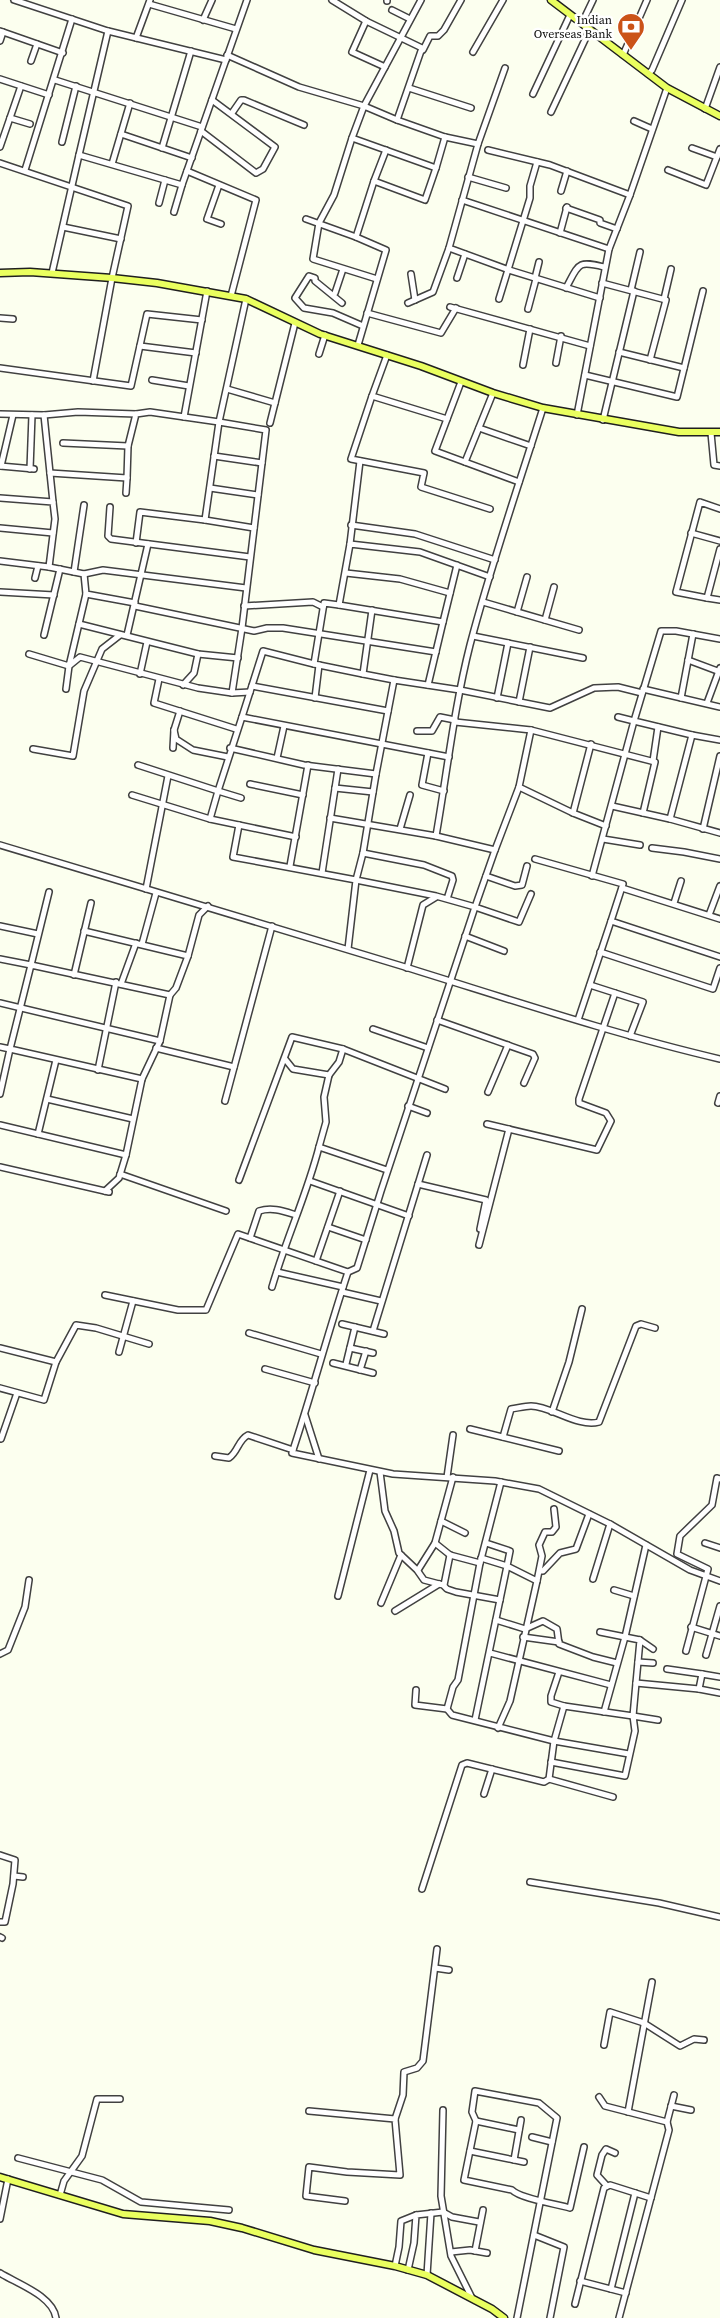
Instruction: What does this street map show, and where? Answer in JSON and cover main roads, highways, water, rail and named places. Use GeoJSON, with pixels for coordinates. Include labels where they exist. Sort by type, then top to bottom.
{"type":"FeatureCollection","features":[{"type":"Feature","properties":{"kind":"main road"},"geometry":{"type":"LineString","coordinates":[[552,1],[667,88],[720,116]]}},
{"type":"Feature","properties":{"kind":"main road"},"geometry":{"type":"LineString","coordinates":[[0,273],[112,278],[207,291],[246,299],[325,335],[492,393],[544,408],[679,432],[720,432]]}},
{"type":"Feature","properties":{"kind":"main road"},"geometry":{"type":"LineString","coordinates":[[0,2177],[123,2214],[210,2221],[242,2228],[314,2250],[394,2266],[427,2275],[472,2298],[504,2318]]}},
{"type":"Feature","properties":{"kind":"place","name":"Indian Overseas Bank"},"geometry":{"type":"Point","coordinates":[631,51]}}]}
